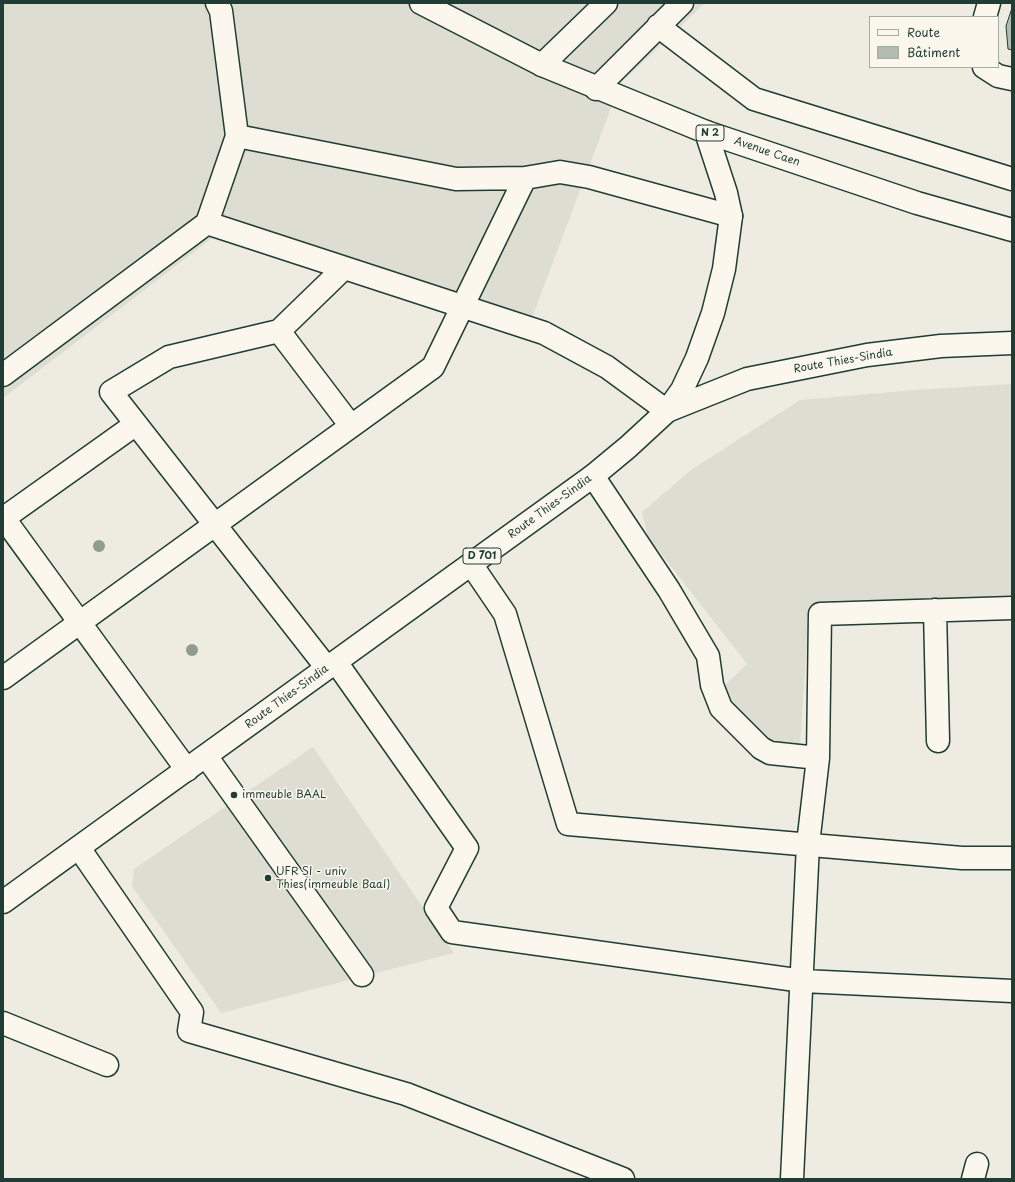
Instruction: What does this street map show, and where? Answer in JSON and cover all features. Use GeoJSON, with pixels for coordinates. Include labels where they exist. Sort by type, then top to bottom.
{"type":"FeatureCollection","features":[{"type":"Feature","properties":{"kind":"main road"},"geometry":{"type":"LineString","coordinates":[[3,375],[207,224],[237,136],[221,11],[217,3]]}},
{"type":"Feature","properties":{"kind":"main road","name":"Avenue Caen"},"geometry":{"type":"LineString","coordinates":[[421,3],[542,66],[706,132],[917,203],[1012,230]]}},
{"type":"Feature","properties":{"kind":"main road"},"geometry":{"type":"LineString","coordinates":[[542,66],[606,3]]}},
{"type":"Feature","properties":{"kind":"main road"},"geometry":{"type":"LineString","coordinates":[[596,88],[682,3]]}},
{"type":"Feature","properties":{"kind":"main road"},"geometry":{"type":"LineString","coordinates":[[985,16],[989,3]]}},
{"type":"Feature","properties":{"kind":"main road"},"geometry":{"type":"LineString","coordinates":[[658,26],[754,99],[1012,179]]}},
{"type":"Feature","properties":{"kind":"main road"},"geometry":{"type":"LineString","coordinates":[[986,68],[998,76],[1012,79]]}},
{"type":"Feature","properties":{"kind":"main road"},"geometry":{"type":"LineString","coordinates":[[207,224],[544,333],[607,367],[667,411],[682,390],[697,358],[714,313],[724,269],[731,216],[726,193],[706,132]]}},
{"type":"Feature","properties":{"kind":"main road"},"geometry":{"type":"LineString","coordinates":[[237,136],[456,179],[525,178],[560,172],[589,177],[731,216]]}},
{"type":"Feature","properties":{"kind":"main road"},"geometry":{"type":"LineString","coordinates":[[3,678],[432,367],[463,307],[525,178]]}},
{"type":"Feature","properties":{"kind":"main road"},"geometry":{"type":"LineString","coordinates":[[344,268],[279,331],[169,357],[111,392],[215,525],[331,665],[466,848],[436,908],[452,932],[803,981],[1012,990]]}},
{"type":"Feature","properties":{"kind":"main road"},"geometry":{"type":"LineString","coordinates":[[279,331],[351,426]]}},
{"type":"Feature","properties":{"kind":"main road","name":"Route Thies-Sindia"},"geometry":{"type":"LineString","coordinates":[[3,902],[188,770],[593,476],[628,447],[667,411],[747,379],[867,355],[941,346],[1012,343]]}},
{"type":"Feature","properties":{"kind":"main road"},"geometry":{"type":"LineString","coordinates":[[136,424],[3,518],[188,770]]}},
{"type":"Feature","properties":{"kind":"main road"},"geometry":{"type":"LineString","coordinates":[[593,476],[669,590],[708,656],[712,686],[721,708],[761,748],[770,753],[818,758]]}},
{"type":"Feature","properties":{"kind":"main road"},"geometry":{"type":"LineString","coordinates":[[471,564],[505,614],[568,824],[962,858],[1012,858]]}},
{"type":"Feature","properties":{"kind":"main road"},"geometry":{"type":"LineString","coordinates":[[792,1179],[803,981],[808,844],[818,758],[820,614],[1012,608]]}},
{"type":"Feature","properties":{"kind":"main road"},"geometry":{"type":"LineString","coordinates":[[935,610],[938,741]]}},
{"type":"Feature","properties":{"kind":"main road"},"geometry":{"type":"LineString","coordinates":[[206,756],[362,975]]}},
{"type":"Feature","properties":{"kind":"main road"},"geometry":{"type":"LineString","coordinates":[[79,848],[192,1012],[189,1031],[406,1094],[623,1179]]}},
{"type":"Feature","properties":{"kind":"main road"},"geometry":{"type":"LineString","coordinates":[[3,1022],[107,1065]]}},
{"type":"Feature","properties":{"kind":"shaded area"},"geometry":{"type":"Polygon","coordinates":[[[3,3],[705,3],[620,84],[526,334],[215,236],[3,398],[3,3]]]}},
{"type":"Feature","properties":{"kind":"shaded area"},"geometry":{"type":"Polygon","coordinates":[[[1012,384],[1012,601],[809,607],[800,746],[772,750],[721,689],[747,664],[648,537],[642,512],[691,470],[800,400],[915,390],[1012,384]]]}},
{"type":"Feature","properties":{"kind":"shaded area","name":"UFR SI - univ Thies(immeuble Baal)"},"geometry":{"type":"Polygon","coordinates":[[[313,747],[454,953],[221,1013],[132,886],[134,869],[313,747]]]}},
{"type":"Feature","properties":{"kind":"building"},"geometry":{"type":"Polygon","coordinates":[[[1012,8],[1012,50],[1008,49],[1006,26],[1012,8]]]}},
{"type":"Feature","properties":{"kind":"place","name":"immeuble BAAL"},"geometry":{"type":"Point","coordinates":[234,795]}},
{"type":"Feature","properties":{"kind":"place","name":"UFR SI - univ Thies(immeuble Baal)"},"geometry":{"type":"Point","coordinates":[268,878]}}]}
